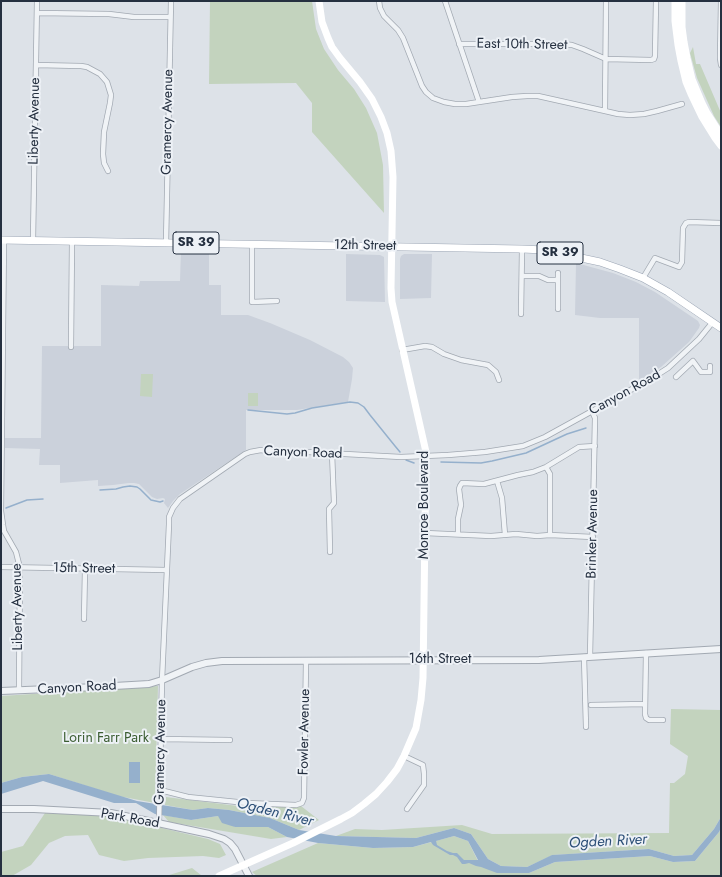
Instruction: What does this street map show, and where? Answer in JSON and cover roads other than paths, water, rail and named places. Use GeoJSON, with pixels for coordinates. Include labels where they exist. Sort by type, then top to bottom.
{"type":"FeatureCollection","features":[{"type":"Feature","properties":{"kind":"main road","name":"Monroe Boulevard"},"geometry":{"type":"LineString","coordinates":[[219,876],[293,843],[352,814],[369,800],[392,776],[404,756],[416,728],[420,711],[423,660],[426,452],[423,433],[402,350],[391,293],[391,151],[381,117],[372,99],[332,47],[322,22],[319,1]]}},
{"type":"Feature","properties":{"kind":"main road"},"geometry":{"type":"LineString","coordinates":[[675,1],[675,21],[680,61],[686,82],[702,117],[721,146]]}},
{"type":"Feature","properties":{"kind":"main road"},"geometry":{"type":"LineString","coordinates":[[682,1],[683,35],[692,79],[707,113],[721,135]]}},
{"type":"Feature","properties":{"kind":"main road","name":"12th Street"},"geometry":{"type":"LineString","coordinates":[[3,240],[544,250],[600,262],[620,268],[643,278],[668,292],[712,323]]}},
{"type":"Feature","properties":{"kind":"main road","name":"SR 39"},"geometry":{"type":"LineString","coordinates":[[712,323],[721,328]]}},
{"type":"Feature","properties":{"kind":"street","name":"Liberty Avenue"},"geometry":{"type":"LineString","coordinates":[[33,240],[37,1]]}},
{"type":"Feature","properties":{"kind":"street","name":"Gramercy Avenue"},"geometry":{"type":"LineString","coordinates":[[166,243],[170,1]]}},
{"type":"Feature","properties":{"kind":"street"},"geometry":{"type":"LineString","coordinates":[[379,1],[380,8],[384,16],[398,30],[403,38],[422,86],[433,98],[444,102],[466,104],[512,97],[538,96],[630,115],[644,114],[682,104]]}},
{"type":"Feature","properties":{"kind":"street"},"geometry":{"type":"LineString","coordinates":[[445,1],[479,102]]}},
{"type":"Feature","properties":{"kind":"street"},"geometry":{"type":"LineString","coordinates":[[605,111],[606,1]]}},
{"type":"Feature","properties":{"kind":"street","name":"East 10th Street"},"geometry":{"type":"LineString","coordinates":[[459,44],[562,44],[572,45],[606,59],[651,60],[654,59],[655,56],[656,1]]}},
{"type":"Feature","properties":{"kind":"street"},"geometry":{"type":"LineString","coordinates":[[721,1],[721,65]]}},
{"type":"Feature","properties":{"kind":"street"},"geometry":{"type":"LineString","coordinates":[[37,13],[170,17]]}},
{"type":"Feature","properties":{"kind":"street"},"geometry":{"type":"LineString","coordinates":[[36,65],[87,67],[100,74],[107,82],[111,95],[104,132],[103,148],[104,163],[108,171]]}},
{"type":"Feature","properties":{"kind":"street"},"geometry":{"type":"LineString","coordinates":[[643,278],[655,258],[678,267],[682,262],[683,228],[686,224],[689,222],[721,223]]}},
{"type":"Feature","properties":{"kind":"street","name":"Liberty Avenue"},"geometry":{"type":"LineString","coordinates":[[3,240],[2,518],[4,531],[16,552],[20,568],[19,690]]}},
{"type":"Feature","properties":{"kind":"street"},"geometry":{"type":"LineString","coordinates":[[71,347],[72,241]]}},
{"type":"Feature","properties":{"kind":"street"},"geometry":{"type":"LineString","coordinates":[[252,244],[252,302],[277,301]]}},
{"type":"Feature","properties":{"kind":"street"},"geometry":{"type":"LineString","coordinates":[[521,314],[522,249]]}},
{"type":"Feature","properties":{"kind":"street"},"geometry":{"type":"LineString","coordinates":[[558,273],[558,308]]}},
{"type":"Feature","properties":{"kind":"street"},"geometry":{"type":"LineString","coordinates":[[522,276],[539,276],[548,280],[558,280]]}},
{"type":"Feature","properties":{"kind":"street","name":"Canyon Road"},"geometry":{"type":"LineString","coordinates":[[1,691],[149,684],[162,680],[170,517],[172,508],[180,499],[250,452],[270,450],[400,457],[486,452],[523,446],[545,437],[650,380],[668,368],[699,339],[712,323]]}},
{"type":"Feature","properties":{"kind":"street"},"geometry":{"type":"LineString","coordinates":[[402,350],[425,346],[432,347],[444,354],[461,360],[488,365],[496,372],[499,380]]}},
{"type":"Feature","properties":{"kind":"street"},"geometry":{"type":"LineString","coordinates":[[676,377],[693,361],[701,372],[710,372],[710,366]]}},
{"type":"Feature","properties":{"kind":"street","name":"Brinker Avenue"},"geometry":{"type":"LineString","coordinates":[[586,727],[587,657],[593,537],[595,446],[595,418],[592,411]]}},
{"type":"Feature","properties":{"kind":"street"},"geometry":{"type":"LineString","coordinates":[[458,534],[458,519],[461,505],[459,489],[462,483],[484,484],[533,472],[546,467],[579,447],[595,446]]}},
{"type":"Feature","properties":{"kind":"street"},"geometry":{"type":"LineString","coordinates":[[330,552],[329,509],[334,503],[332,453]]}},
{"type":"Feature","properties":{"kind":"street"},"geometry":{"type":"LineString","coordinates":[[546,467],[550,474],[550,535]]}},
{"type":"Feature","properties":{"kind":"street"},"geometry":{"type":"LineString","coordinates":[[497,481],[502,498],[505,534]]}},
{"type":"Feature","properties":{"kind":"street"},"geometry":{"type":"LineString","coordinates":[[425,533],[491,536],[516,534],[593,537]]}},
{"type":"Feature","properties":{"kind":"street","name":"15th Street"},"geometry":{"type":"LineString","coordinates":[[1,567],[167,570]]}},
{"type":"Feature","properties":{"kind":"street"},"geometry":{"type":"LineString","coordinates":[[84,619],[85,569]]}},
{"type":"Feature","properties":{"kind":"street","name":"16th Street"},"geometry":{"type":"LineString","coordinates":[[162,680],[206,662],[222,661],[539,660],[721,649]]}},
{"type":"Feature","properties":{"kind":"street"},"geometry":{"type":"LineString","coordinates":[[646,653],[645,714],[648,719],[663,720]]}},
{"type":"Feature","properties":{"kind":"street","name":"Fowler Avenue"},"geometry":{"type":"LineString","coordinates":[[160,790],[188,797],[246,803],[296,805],[302,803],[304,798],[306,660]]}},
{"type":"Feature","properties":{"kind":"street","name":"Gramercy Avenue"},"geometry":{"type":"LineString","coordinates":[[159,824],[162,680]]}},
{"type":"Feature","properties":{"kind":"street"},"geometry":{"type":"LineString","coordinates":[[591,705],[645,704]]}},
{"type":"Feature","properties":{"kind":"street"},"geometry":{"type":"LineString","coordinates":[[161,739],[230,740]]}},
{"type":"Feature","properties":{"kind":"street"},"geometry":{"type":"LineString","coordinates":[[404,756],[423,765],[424,774],[424,784],[407,809]]}},
{"type":"Feature","properties":{"kind":"street","name":"Park Road"},"geometry":{"type":"LineString","coordinates":[[1,809],[111,813],[209,834],[224,839],[230,843],[235,849],[249,876]]}},
{"type":"Feature","properties":{"kind":"water"},"geometry":{"type":"Polygon","coordinates":[[[129,762],[140,762],[140,783],[129,783],[129,762]]]}},
{"type":"Feature","properties":{"kind":"water"},"geometry":{"type":"Polygon","coordinates":[[[49,774],[137,801],[193,810],[208,808],[229,810],[270,818],[299,830],[336,836],[416,838],[454,828],[471,834],[488,859],[501,866],[527,867],[552,855],[649,849],[674,856],[692,855],[714,829],[721,817],[721,828],[695,861],[673,862],[650,856],[555,862],[529,873],[497,873],[469,863],[462,864],[457,857],[450,855],[433,845],[431,842],[413,847],[373,848],[318,843],[287,837],[268,827],[235,827],[222,823],[218,816],[191,820],[155,814],[136,803],[114,803],[43,781],[1,794],[1,783],[22,777],[49,774]],[[454,836],[436,841],[437,845],[447,851],[457,853],[464,860],[478,860],[468,841],[454,836]]]}},
{"type":"Feature","properties":{"kind":"waterway"},"geometry":{"type":"LineString","coordinates":[[248,410],[287,414],[312,408],[350,402],[358,403],[364,407],[400,452]]}},
{"type":"Feature","properties":{"kind":"waterway"},"geometry":{"type":"LineString","coordinates":[[441,462],[481,463],[492,461],[526,453],[567,434],[586,428]]}},
{"type":"Feature","properties":{"kind":"waterway"},"geometry":{"type":"LineString","coordinates":[[406,460],[414,463]]}},
{"type":"Feature","properties":{"kind":"waterway"},"geometry":{"type":"LineString","coordinates":[[100,490],[130,486],[137,487],[151,500],[160,502],[163,501]]}},
{"type":"Feature","properties":{"kind":"waterway"},"geometry":{"type":"LineString","coordinates":[[6,508],[27,500],[43,499]]}},
{"type":"Feature","properties":{"kind":"park label","name":"Lorin Farr Park"},"geometry":{"type":"Point","coordinates":[106,739]}},
{"type":"Feature","properties":{"kind":"water label","name":"Ogden River"},"geometry":{"type":"Point","coordinates":[275,813]}},
{"type":"Feature","properties":{"kind":"water label","name":"Ogden River"},"geometry":{"type":"Point","coordinates":[608,842]}}]}
